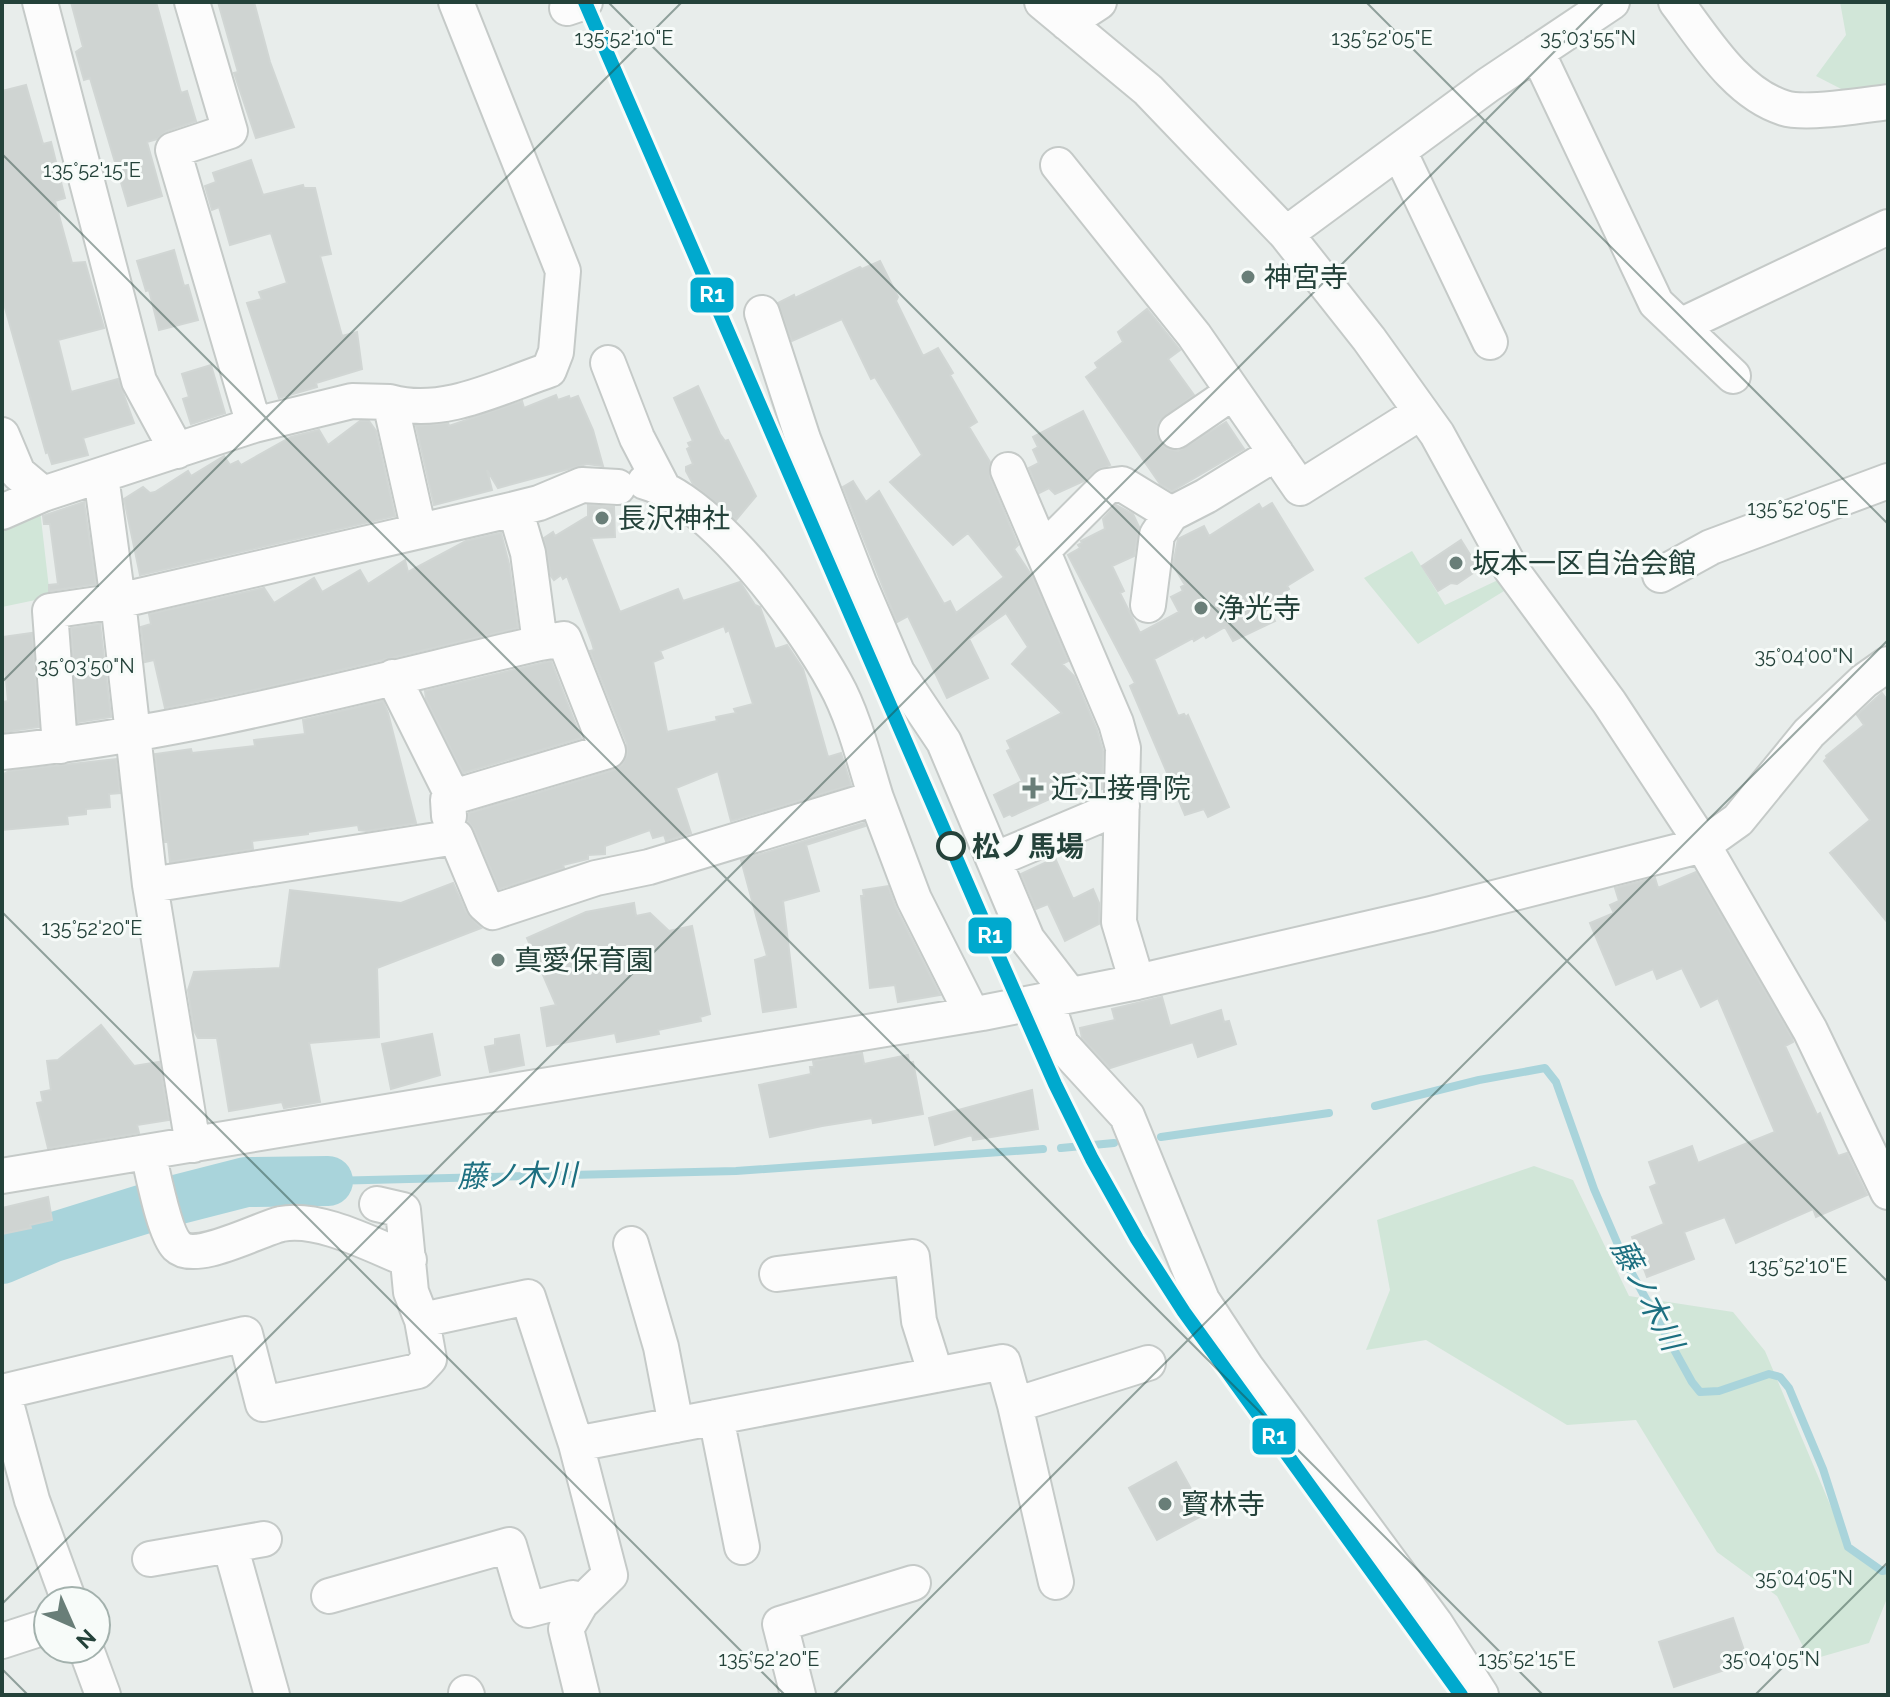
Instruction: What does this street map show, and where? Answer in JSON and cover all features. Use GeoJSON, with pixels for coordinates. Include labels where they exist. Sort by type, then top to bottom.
{"type":"FeatureCollection","features":[{"type":"Feature","properties":{"kind":"street"},"geometry":{"type":"LineString","coordinates":[[40,2],[139,381],[177,451]]}},
{"type":"Feature","properties":{"kind":"street"},"geometry":{"type":"LineString","coordinates":[[192,2],[230,131],[173,150],[254,425]]}},
{"type":"Feature","properties":{"kind":"street"},"geometry":{"type":"LineString","coordinates":[[2,512],[43,494],[254,425],[352,401],[390,402],[410,408],[449,404],[549,370],[556,352],[563,271],[456,2]]}},
{"type":"Feature","properties":{"kind":"street"},"geometry":{"type":"LineString","coordinates":[[1054,13],[1099,2]]}},
{"type":"Feature","properties":{"kind":"street"},"geometry":{"type":"LineString","coordinates":[[1286,234],[1537,52],[1612,2]]}},
{"type":"Feature","properties":{"kind":"street"},"geometry":{"type":"LineString","coordinates":[[1676,2],[1722,61],[1755,95],[1786,109],[1842,109],[1888,102]]}},
{"type":"Feature","properties":{"kind":"street"},"geometry":{"type":"LineString","coordinates":[[1054,13],[1148,90],[1286,234],[1369,339],[1437,434],[1511,569],[1609,702],[1703,845],[1810,1030],[1888,1192]]}},
{"type":"Feature","properties":{"kind":"street"},"geometry":{"type":"LineString","coordinates":[[1537,52],[1656,303],[1733,376]]}},
{"type":"Feature","properties":{"kind":"street"},"geometry":{"type":"LineString","coordinates":[[1399,151],[1490,342]]}},
{"type":"Feature","properties":{"kind":"street"},"geometry":{"type":"LineString","coordinates":[[1058,165],[1194,335],[1300,488],[1421,412]]}},
{"type":"Feature","properties":{"kind":"street"},"geometry":{"type":"LineString","coordinates":[[1680,326],[1888,227]]}},
{"type":"Feature","properties":{"kind":"street"},"geometry":{"type":"LineString","coordinates":[[762,313],[803,439],[897,672],[944,742],[1027,939],[1058,998],[1061,1044],[1127,1116],[1202,1300],[1246,1367],[1435,1623],[1481,1695]]}},
{"type":"Feature","properties":{"kind":"street"},"geometry":{"type":"LineString","coordinates":[[608,363],[637,438],[642,485]]}},
{"type":"Feature","properties":{"kind":"street"},"geometry":{"type":"LineString","coordinates":[[1176,431],[1233,392]]}},
{"type":"Feature","properties":{"kind":"street"},"geometry":{"type":"LineString","coordinates":[[390,402],[419,531]]}},
{"type":"Feature","properties":{"kind":"street"},"geometry":{"type":"LineString","coordinates":[[2,435],[18,473],[43,494]]}},
{"type":"Feature","properties":{"kind":"street"},"geometry":{"type":"LineString","coordinates":[[1148,605],[1157,535],[1171,514],[1276,453]]}},
{"type":"Feature","properties":{"kind":"street"},"geometry":{"type":"LineString","coordinates":[[1008,470],[1116,723],[1123,748],[1119,922],[1137,982]]}},
{"type":"Feature","properties":{"kind":"street"},"geometry":{"type":"LineString","coordinates":[[101,476],[150,885],[193,1145]]}},
{"type":"Feature","properties":{"kind":"street"},"geometry":{"type":"LineString","coordinates":[[1660,575],[1711,547],[1888,481]]}},
{"type":"Feature","properties":{"kind":"street"},"geometry":{"type":"LineString","coordinates":[[1043,550],[1107,486],[1122,484],[1171,514]]}},
{"type":"Feature","properties":{"kind":"street"},"geometry":{"type":"LineString","coordinates":[[60,746],[50,611],[118,601],[515,509],[539,503],[582,485],[642,485],[676,494],[730,539],[802,629],[836,685],[914,899],[972,1014]]}},
{"type":"Feature","properties":{"kind":"street"},"geometry":{"type":"LineString","coordinates":[[515,509],[528,553],[540,643]]}},
{"type":"Feature","properties":{"kind":"street"},"geometry":{"type":"LineString","coordinates":[[2,752],[134,735],[564,639],[608,751],[448,800],[447,811],[456,837],[484,904],[493,912],[596,878],[649,867],[876,798]]}},
{"type":"Feature","properties":{"kind":"street"},"geometry":{"type":"LineString","coordinates":[[2,1176],[1058,998],[1431,914],[1703,845],[1738,820],[1809,733],[1864,681],[1888,664]]}},
{"type":"Feature","properties":{"kind":"street"},"geometry":{"type":"LineString","coordinates":[[393,677],[453,797]]}},
{"type":"Feature","properties":{"kind":"street"},"geometry":{"type":"LineString","coordinates":[[994,860],[1122,806]]}},
{"type":"Feature","properties":{"kind":"street"},"geometry":{"type":"LineString","coordinates":[[150,885],[456,837]]}},
{"type":"Feature","properties":{"kind":"street"},"geometry":{"type":"LineString","coordinates":[[148,1153],[166,1225],[176,1245],[188,1253],[207,1250],[282,1224],[298,1224],[334,1229],[409,1260]]}},
{"type":"Feature","properties":{"kind":"street"},"geometry":{"type":"LineString","coordinates":[[60,1585],[17,1504],[2,1392],[245,1334],[263,1404],[418,1371],[429,1359],[422,1320],[411,1292],[403,1210],[377,1204]]}},
{"type":"Feature","properties":{"kind":"street"},"geometry":{"type":"LineString","coordinates":[[631,1244],[661,1347],[676,1425]]}},
{"type":"Feature","properties":{"kind":"street"},"geometry":{"type":"LineString","coordinates":[[777,1274],[912,1257],[919,1321],[936,1375]]}},
{"type":"Feature","properties":{"kind":"street"},"geometry":{"type":"LineString","coordinates":[[422,1320],[528,1297],[576,1444],[610,1575],[581,1603],[566,1629],[582,1695]]}},
{"type":"Feature","properties":{"kind":"street"},"geometry":{"type":"LineString","coordinates":[[576,1444],[1003,1362],[1056,1582]]}},
{"type":"Feature","properties":{"kind":"street"},"geometry":{"type":"LineString","coordinates":[[1015,1405],[1148,1363]]}},
{"type":"Feature","properties":{"kind":"street"},"geometry":{"type":"LineString","coordinates":[[716,1417],[742,1547]]}},
{"type":"Feature","properties":{"kind":"street"},"geometry":{"type":"LineString","coordinates":[[150,1559],[264,1539]]}},
{"type":"Feature","properties":{"kind":"street"},"geometry":{"type":"LineString","coordinates":[[230,1545],[272,1695]]}},
{"type":"Feature","properties":{"kind":"street"},"geometry":{"type":"LineString","coordinates":[[329,1596],[509,1545],[528,1610],[573,1598],[581,1603]]}},
{"type":"Feature","properties":{"kind":"street"},"geometry":{"type":"LineString","coordinates":[[798,1695],[780,1624],[913,1583]]}},
{"type":"Feature","properties":{"kind":"street"},"geometry":{"type":"LineString","coordinates":[[2,1641],[32,1631]]}},
{"type":"Feature","properties":{"kind":"street"},"geometry":{"type":"LineString","coordinates":[[92,1665],[103,1695]]}},
{"type":"Feature","properties":{"kind":"green space"},"geometry":{"type":"Polygon","coordinates":[[[1840,2],[1888,2],[1888,88],[1849,93],[1816,76],[1846,35],[1840,2]]]}},
{"type":"Feature","properties":{"kind":"green space"},"geometry":{"type":"Polygon","coordinates":[[[40,510],[50,597],[2,607],[2,526],[40,510]]]}},
{"type":"Feature","properties":{"kind":"green space"},"geometry":{"type":"Polygon","coordinates":[[[1412,551],[1445,605],[1498,580],[1504,591],[1418,644],[1364,578],[1412,551]]]}},
{"type":"Feature","properties":{"kind":"green space"},"geometry":{"type":"Polygon","coordinates":[[[1534,1166],[1573,1180],[1629,1296],[1733,1312],[1765,1351],[1848,1547],[1888,1575],[1888,1596],[1869,1643],[1810,1660],[1777,1596],[1717,1552],[1636,1420],[1567,1425],[1426,1340],[1366,1350],[1390,1290],[1377,1220],[1534,1166]]]}},
{"type":"Feature","properties":{"kind":"building"},"geometry":{"type":"Polygon","coordinates":[[[71,2],[156,2],[181,93],[187,91],[196,121],[147,142],[162,196],[128,206],[90,78],[84,80],[76,52],[83,47],[71,2]]]}},
{"type":"Feature","properties":{"kind":"building"},"geometry":{"type":"Polygon","coordinates":[[[218,2],[254,2],[270,62],[294,127],[256,138],[234,73],[238,72],[218,2]]]}},
{"type":"Feature","properties":{"kind":"building"},"geometry":{"type":"Polygon","coordinates":[[[26,85],[43,144],[51,142],[65,198],[55,201],[72,263],[85,262],[104,328],[58,340],[71,392],[118,379],[134,423],[83,438],[88,455],[52,464],[46,453],[2,297],[2,91],[26,85]]]}},
{"type":"Feature","properties":{"kind":"building"},"geometry":{"type":"Polygon","coordinates":[[[251,160],[263,195],[303,185],[304,188],[315,188],[331,254],[320,256],[342,336],[357,332],[362,369],[279,398],[247,303],[262,299],[259,292],[287,283],[271,233],[230,245],[219,207],[212,210],[205,186],[216,182],[213,173],[251,160]]]}},
{"type":"Feature","properties":{"kind":"building"},"geometry":{"type":"Polygon","coordinates":[[[174,250],[198,320],[159,330],[149,290],[146,291],[137,261],[174,250]]]}},
{"type":"Feature","properties":{"kind":"building"},"geometry":{"type":"Polygon","coordinates":[[[880,261],[923,356],[938,348],[977,422],[969,427],[990,462],[990,478],[1018,545],[1014,549],[1032,576],[1068,661],[1062,664],[1074,676],[1097,730],[1103,751],[1102,789],[1079,800],[1074,788],[1004,817],[994,795],[1022,781],[1007,751],[1011,749],[1007,741],[1062,713],[1012,664],[1028,647],[1006,613],[969,639],[988,678],[947,698],[908,616],[897,622],[843,487],[853,481],[866,502],[879,491],[944,604],[950,601],[956,613],[1004,577],[968,533],[953,545],[890,482],[922,455],[875,377],[871,379],[842,319],[792,341],[778,303],[880,261]]]}},
{"type":"Feature","properties":{"kind":"building"},"geometry":{"type":"Polygon","coordinates":[[[1147,309],[1180,350],[1168,359],[1194,395],[1158,422],[1156,432],[1160,443],[1178,451],[1226,422],[1244,449],[1172,491],[1160,484],[1086,377],[1098,368],[1095,363],[1123,342],[1118,332],[1147,309]]]}},
{"type":"Feature","properties":{"kind":"building"},"geometry":{"type":"Polygon","coordinates":[[[211,365],[225,413],[191,424],[183,399],[189,397],[182,374],[211,365]]]}},
{"type":"Feature","properties":{"kind":"building"},"geometry":{"type":"Polygon","coordinates":[[[698,386],[720,434],[725,441],[728,440],[756,496],[736,520],[693,484],[686,471],[686,467],[693,464],[687,449],[690,447],[688,443],[693,441],[674,398],[698,386]]]}},
{"type":"Feature","properties":{"kind":"building"},"geometry":{"type":"Polygon","coordinates":[[[556,395],[558,400],[578,396],[593,430],[603,466],[587,464],[498,488],[487,470],[492,490],[434,505],[416,426],[448,423],[449,426],[522,401],[524,408],[556,395]]]}},
{"type":"Feature","properties":{"kind":"building"},"geometry":{"type":"Polygon","coordinates":[[[1083,411],[1110,465],[1055,494],[1049,488],[1039,493],[1029,468],[1039,463],[1033,450],[1038,447],[1033,437],[1083,411]]]}},
{"type":"Feature","properties":{"kind":"building"},"geometry":{"type":"Polygon","coordinates":[[[360,421],[369,421],[376,431],[395,516],[140,575],[124,499],[143,487],[150,493],[155,492],[188,471],[191,476],[224,456],[230,465],[238,461],[241,465],[291,437],[319,430],[328,445],[360,421]]]}},
{"type":"Feature","properties":{"kind":"building"},"geometry":{"type":"Polygon","coordinates":[[[84,502],[96,584],[49,591],[49,585],[58,584],[50,524],[44,524],[43,516],[84,502]]]}},
{"type":"Feature","properties":{"kind":"building"},"geometry":{"type":"Polygon","coordinates":[[[1272,503],[1313,570],[1266,604],[1275,621],[1233,641],[1225,627],[1206,638],[1204,635],[1194,641],[1193,638],[1154,659],[1178,716],[1188,715],[1229,807],[1208,817],[1204,809],[1185,815],[1130,686],[1135,683],[1068,555],[1080,548],[1078,545],[1081,541],[1105,529],[1103,519],[1116,505],[1133,514],[1139,527],[1134,556],[1112,566],[1124,591],[1120,593],[1140,633],[1179,612],[1171,597],[1183,591],[1181,587],[1185,585],[1173,565],[1178,539],[1204,526],[1209,536],[1259,504],[1262,509],[1272,503]]]}},
{"type":"Feature","properties":{"kind":"building"},"geometry":{"type":"Polygon","coordinates":[[[588,505],[614,507],[615,537],[591,538],[620,612],[678,589],[683,601],[740,582],[755,605],[760,607],[775,649],[787,645],[803,669],[828,757],[841,753],[851,785],[731,821],[718,771],[676,788],[691,833],[666,841],[664,835],[653,838],[650,830],[605,846],[605,854],[588,855],[588,859],[499,889],[468,821],[469,813],[614,770],[622,765],[627,755],[627,744],[590,651],[594,650],[592,643],[567,576],[563,579],[561,575],[554,580],[551,576],[544,538],[553,532],[555,536],[588,516],[588,505]],[[724,626],[660,651],[663,658],[653,662],[667,732],[717,721],[716,717],[736,713],[734,709],[753,704],[729,630],[726,632],[724,626]]]}},
{"type":"Feature","properties":{"kind":"building"},"geometry":{"type":"Polygon","coordinates":[[[501,533],[509,564],[518,628],[165,708],[154,660],[145,662],[141,627],[151,624],[149,614],[264,588],[274,603],[314,578],[322,592],[360,570],[368,584],[405,560],[408,572],[466,541],[501,533]]]}},
{"type":"Feature","properties":{"kind":"building"},"geometry":{"type":"Polygon","coordinates":[[[1461,540],[1479,569],[1457,584],[1451,583],[1438,591],[1422,566],[1461,540]]]}},
{"type":"Feature","properties":{"kind":"building"},"geometry":{"type":"Polygon","coordinates":[[[100,624],[111,717],[78,722],[71,628],[100,624]]]}},
{"type":"Feature","properties":{"kind":"building"},"geometry":{"type":"Polygon","coordinates":[[[32,633],[39,727],[4,732],[2,702],[8,701],[2,637],[32,633]]]}},
{"type":"Feature","properties":{"kind":"building"},"geometry":{"type":"Polygon","coordinates":[[[551,661],[581,738],[463,773],[426,699],[425,691],[551,661]]]}},
{"type":"Feature","properties":{"kind":"building"},"geometry":{"type":"Polygon","coordinates":[[[1882,693],[1888,701],[1888,923],[1830,853],[1870,820],[1824,761],[1864,725],[1857,715],[1882,693]]]}},
{"type":"Feature","properties":{"kind":"building"},"geometry":{"type":"Polygon","coordinates":[[[383,701],[416,823],[367,831],[359,830],[358,825],[308,832],[252,841],[253,849],[170,862],[155,754],[255,746],[254,740],[305,734],[303,720],[383,701]]]}},
{"type":"Feature","properties":{"kind":"building"},"geometry":{"type":"Polygon","coordinates":[[[116,759],[120,793],[109,794],[110,807],[86,809],[86,814],[67,816],[68,824],[2,830],[2,775],[9,771],[116,759]]]}},
{"type":"Feature","properties":{"kind":"building"},"geometry":{"type":"Polygon","coordinates":[[[864,823],[865,826],[806,845],[819,891],[783,901],[796,1007],[763,1012],[755,960],[767,956],[741,860],[864,823]]]}},
{"type":"Feature","properties":{"kind":"building"},"geometry":{"type":"Polygon","coordinates":[[[1055,858],[1073,899],[1093,889],[1099,903],[1099,924],[1065,941],[1048,904],[1036,909],[1021,874],[1055,858]]]}},
{"type":"Feature","properties":{"kind":"building"},"geometry":{"type":"Polygon","coordinates":[[[1696,872],[1792,1038],[1793,1042],[1785,1046],[1817,1115],[1820,1113],[1838,1156],[1847,1153],[1867,1195],[1816,1217],[1813,1209],[1736,1243],[1725,1217],[1684,1232],[1694,1259],[1647,1277],[1632,1237],[1664,1224],[1650,1187],[1657,1184],[1649,1162],[1692,1146],[1698,1163],[1775,1132],[1718,998],[1701,1007],[1682,968],[1657,979],[1653,969],[1616,985],[1590,923],[1614,913],[1610,905],[1619,901],[1615,888],[1655,878],[1658,888],[1696,872]]]}},
{"type":"Feature","properties":{"kind":"building"},"geometry":{"type":"Polygon","coordinates":[[[453,883],[466,912],[481,928],[377,968],[379,1037],[309,1043],[320,1102],[284,1108],[282,1102],[229,1111],[217,1038],[198,1038],[194,1031],[188,990],[194,972],[280,968],[290,890],[401,903],[453,883]]]}},
{"type":"Feature","properties":{"kind":"building"},"geometry":{"type":"Polygon","coordinates":[[[888,886],[940,995],[898,1002],[895,985],[870,988],[861,896],[864,896],[863,890],[888,886]]]}},
{"type":"Feature","properties":{"kind":"building"},"geometry":{"type":"Polygon","coordinates":[[[634,903],[636,916],[650,913],[669,931],[692,926],[710,1014],[700,1017],[701,1021],[658,1030],[659,1034],[617,1042],[615,1033],[547,1046],[541,1008],[556,1005],[527,938],[586,912],[634,903]]]}},
{"type":"Feature","properties":{"kind":"building"},"geometry":{"type":"Polygon","coordinates":[[[1162,997],[1170,1026],[1221,1010],[1224,1022],[1229,1021],[1236,1044],[1198,1057],[1193,1042],[1110,1068],[1082,1038],[1080,1028],[1115,1020],[1112,1009],[1162,997]]]}},
{"type":"Feature","properties":{"kind":"building"},"geometry":{"type":"Polygon","coordinates":[[[101,1025],[134,1066],[159,1062],[169,1120],[137,1125],[139,1133],[48,1148],[37,1103],[43,1102],[41,1092],[51,1090],[47,1061],[58,1060],[101,1025]]]}},
{"type":"Feature","properties":{"kind":"building"},"geometry":{"type":"Polygon","coordinates":[[[432,1034],[440,1075],[391,1089],[382,1044],[432,1034]]]}},
{"type":"Feature","properties":{"kind":"building"},"geometry":{"type":"Polygon","coordinates":[[[519,1035],[524,1065],[490,1072],[485,1047],[495,1045],[495,1039],[519,1035]]]}},
{"type":"Feature","properties":{"kind":"building"},"geometry":{"type":"Polygon","coordinates":[[[862,1053],[864,1064],[908,1055],[909,1063],[913,1062],[923,1114],[873,1123],[872,1118],[770,1137],[759,1085],[811,1074],[813,1061],[862,1053]]]}},
{"type":"Feature","properties":{"kind":"building"},"geometry":{"type":"Polygon","coordinates":[[[1032,1090],[1038,1129],[973,1140],[972,1135],[935,1145],[929,1118],[1032,1090]]]}},
{"type":"Feature","properties":{"kind":"building"},"geometry":{"type":"Polygon","coordinates":[[[48,1197],[52,1220],[2,1234],[2,1208],[48,1197]]]}},
{"type":"Feature","properties":{"kind":"building"},"geometry":{"type":"Polygon","coordinates":[[[1176,1462],[1205,1514],[1157,1540],[1129,1488],[1176,1462]]]}},
{"type":"Feature","properties":{"kind":"building"},"geometry":{"type":"Polygon","coordinates":[[[1733,1618],[1748,1662],[1674,1687],[1659,1642],[1733,1618]]]}},
{"type":"Feature","properties":{"kind":"waterway","name":"藤ノ木川"},"geometry":{"type":"LineString","coordinates":[[1375,1106],[1479,1080],[1545,1068],[1556,1082],[1594,1189],[1625,1261],[1692,1382],[1700,1392],[1719,1391],[1769,1374],[1780,1377],[1789,1388],[1823,1469],[1848,1547],[1882,1571],[1888,1570]]}},
{"type":"Feature","properties":{"kind":"waterway","name":"藤ノ木川"},"geometry":{"type":"LineString","coordinates":[[1161,1137],[1329,1113]]}},
{"type":"Feature","properties":{"kind":"waterway","name":"藤ノ木川"},"geometry":{"type":"LineString","coordinates":[[1061,1148],[1114,1143]]}},
{"type":"Feature","properties":{"kind":"waterway","name":"藤ノ木川"},"geometry":{"type":"LineString","coordinates":[[328,1181],[736,1171],[1043,1149]]}},
{"type":"Feature","properties":{"kind":"waterway","name":"藤ノ木川"},"geometry":{"type":"LineString","coordinates":[[2,1259],[51,1238],[160,1204],[246,1182],[328,1181]]}},
{"type":"Feature","properties":{"kind":"transit line","name":"R1"},"geometry":{"type":"LineString","coordinates":[[585,2],[999,957],[1092,1159],[1137,1239],[1184,1312],[1461,1695]]}},
{"type":"Feature","properties":{"kind":"place","name":"神宮寺"},"geometry":{"type":"Point","coordinates":[1248,277]}},
{"type":"Feature","properties":{"kind":"place","name":"長沢神社"},"geometry":{"type":"Point","coordinates":[602,518]}},
{"type":"Feature","properties":{"kind":"place","name":"坂本一区自治会館"},"geometry":{"type":"Point","coordinates":[1456,563]}},
{"type":"Feature","properties":{"kind":"place","name":"浄光寺"},"geometry":{"type":"Point","coordinates":[1201,608]}},
{"type":"Feature","properties":{"kind":"place","name":"近江接骨院"},"geometry":{"type":"Point","coordinates":[1033,788]}},
{"type":"Feature","properties":{"kind":"place","name":"松ノ馬場"},"geometry":{"type":"Point","coordinates":[951,846]}},
{"type":"Feature","properties":{"kind":"place","name":"真愛保育園"},"geometry":{"type":"Point","coordinates":[498,960]}},
{"type":"Feature","properties":{"kind":"place","name":"寳林寺"},"geometry":{"type":"Point","coordinates":[1165,1504]}}]}
